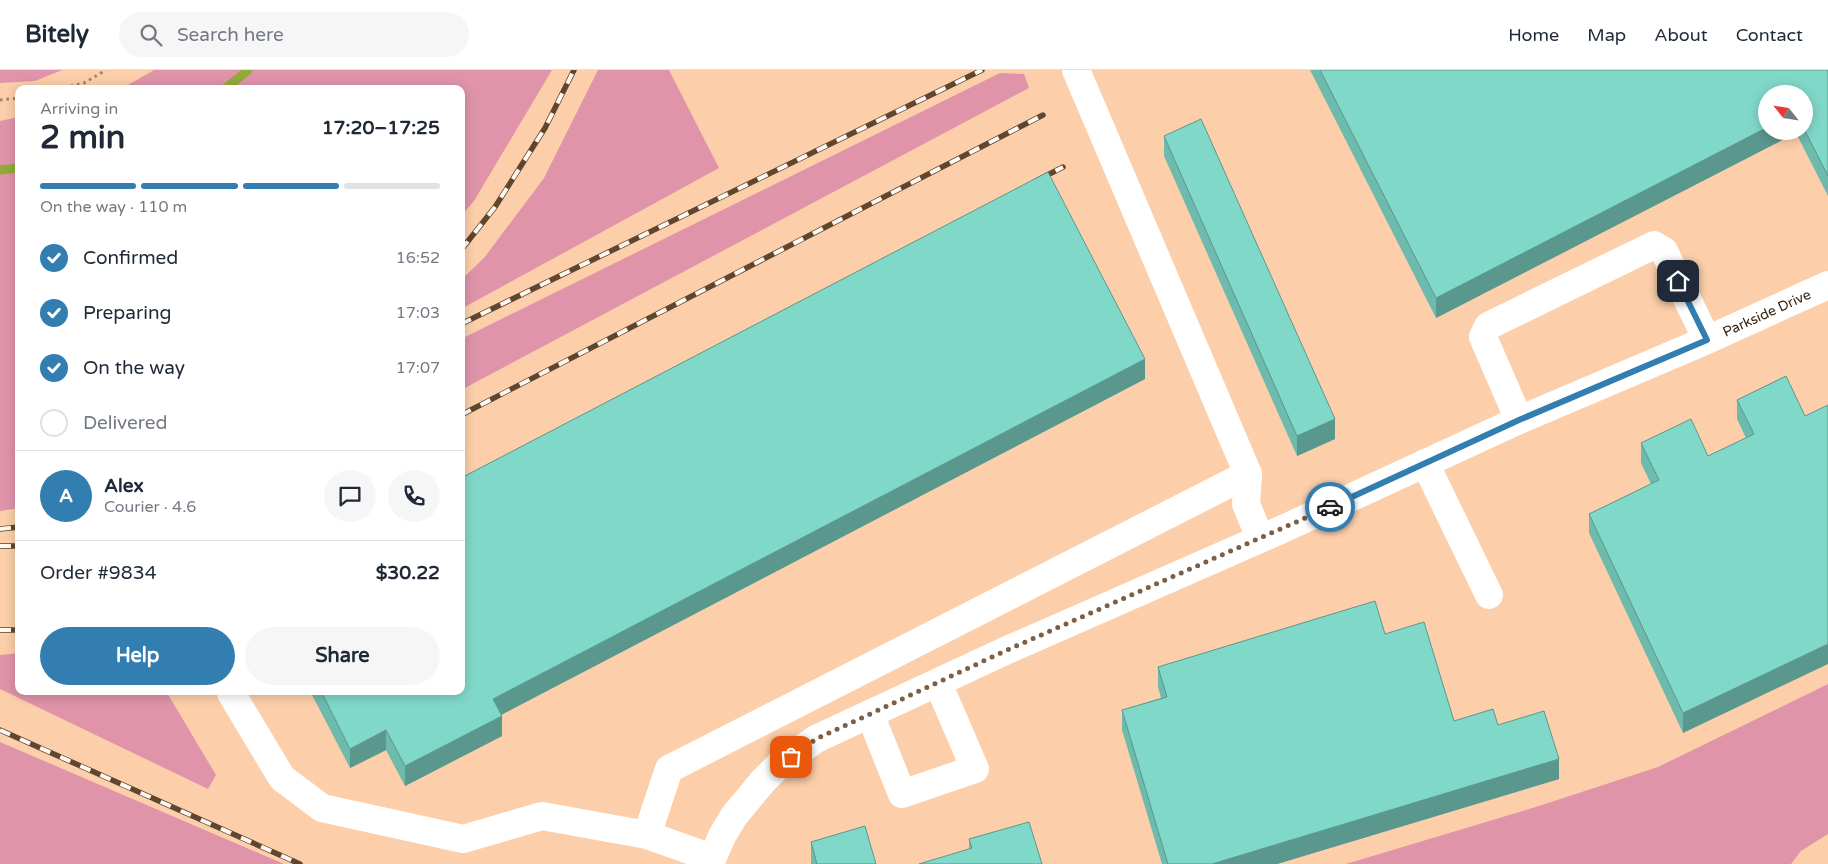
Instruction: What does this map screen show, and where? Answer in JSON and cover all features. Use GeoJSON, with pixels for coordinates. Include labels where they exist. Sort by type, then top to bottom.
{"type":"FeatureCollection","features":[{"type":"Feature","properties":{"kind":"street"},"geometry":{"type":"LineString","coordinates":[[1076,70],[1248,474],[1246,504],[1260,538]]}},
{"type":"Feature","properties":{"kind":"street"},"geometry":{"type":"LineString","coordinates":[[1519,420],[1483,337],[1488,326],[1654,245],[1664,251],[1707,340]]}},
{"type":"Feature","properties":{"kind":"street","name":"Parkside Drive"},"geometry":{"type":"LineString","coordinates":[[711,861],[722,836],[734,816],[763,781],[779,766],[816,739],[1005,651],[1519,420],[1707,340],[1828,285]]}},
{"type":"Feature","properties":{"kind":"street"},"geometry":{"type":"LineString","coordinates":[[1425,463],[1489,595]]}},
{"type":"Feature","properties":{"kind":"street"},"geometry":{"type":"LineString","coordinates":[[648,835],[669,769],[1248,474]]}},
{"type":"Feature","properties":{"kind":"street"},"geometry":{"type":"LineString","coordinates":[[870,714],[902,794],[975,768],[938,683]]}},
{"type":"Feature","properties":{"kind":"street"},"geometry":{"type":"LineString","coordinates":[[233,695],[282,778],[322,808],[463,839],[542,816],[648,835],[711,861]]}},
{"type":"Feature","properties":{"kind":"path"},"geometry":{"type":"LineString","coordinates":[[75,85],[84,83],[106,70]]}},
{"type":"Feature","properties":{"kind":"path"},"geometry":{"type":"LineString","coordinates":[[0,100],[15,98]]}},
{"type":"Feature","properties":{"kind":"shaded area"},"geometry":{"type":"Polygon","coordinates":[[[0,70],[62,70],[35,81],[0,83],[0,70]]]}},
{"type":"Feature","properties":{"kind":"shaded area"},"geometry":{"type":"Polygon","coordinates":[[[154,70],[552,70],[474,201],[465,211],[465,85],[128,85],[154,70]]]}},
{"type":"Feature","properties":{"kind":"shaded area"},"geometry":{"type":"Polygon","coordinates":[[[598,70],[669,70],[719,168],[465,307],[465,276],[484,258],[544,178],[598,70]]]}},
{"type":"Feature","properties":{"kind":"shaded area"},"geometry":{"type":"Polygon","coordinates":[[[1000,73],[1024,74],[1029,88],[465,388],[465,337],[1000,73]]]}},
{"type":"Feature","properties":{"kind":"shaded area"},"geometry":{"type":"Polygon","coordinates":[[[15,118],[15,509],[0,511],[0,121],[15,118]]]}},
{"type":"Feature","properties":{"kind":"shaded area"},"geometry":{"type":"Polygon","coordinates":[[[15,653],[15,695],[168,695],[216,775],[208,789],[0,689],[0,655],[15,653]]]}},
{"type":"Feature","properties":{"kind":"shaded area"},"geometry":{"type":"Polygon","coordinates":[[[1828,684],[1828,834],[1801,851],[1791,864],[1346,864],[1539,806],[1658,767],[1828,684]]]}},
{"type":"Feature","properties":{"kind":"shaded area"},"geometry":{"type":"Polygon","coordinates":[[[0,742],[284,864],[0,864],[0,742]]]}},
{"type":"Feature","properties":{"kind":"building"},"geometry":{"type":"Polygon","coordinates":[[[1320,70],[1828,70],[1828,176],[1810,140],[1813,140],[1813,85],[1758,85],[1758,132],[1436,298],[1320,70]]]}},
{"type":"Feature","properties":{"kind":"building"},"geometry":{"type":"Polygon","coordinates":[[[1201,119],[1335,419],[1297,436],[1164,136],[1201,119]]]}},
{"type":"Feature","properties":{"kind":"building"},"geometry":{"type":"Polygon","coordinates":[[[1048,172],[1145,359],[493,699],[502,716],[405,766],[386,730],[350,749],[323,695],[465,695],[465,476],[1048,172]]]}},
{"type":"Feature","properties":{"kind":"building"},"geometry":{"type":"Polygon","coordinates":[[[1786,376],[1805,416],[1828,405],[1828,644],[1683,713],[1589,514],[1659,480],[1641,443],[1691,419],[1708,456],[1754,434],[1737,400],[1786,376]]]}},
{"type":"Feature","properties":{"kind":"building"},"geometry":{"type":"Polygon","coordinates":[[[1375,601],[1385,634],[1424,622],[1454,721],[1493,709],[1498,725],[1544,711],[1559,759],[1212,864],[1168,864],[1122,710],[1167,697],[1158,667],[1375,601]]]}},
{"type":"Feature","properties":{"kind":"building"},"geometry":{"type":"Polygon","coordinates":[[[1029,822],[1042,864],[919,864],[972,848],[969,839],[1029,822]]]}},
{"type":"Feature","properties":{"kind":"building"},"geometry":{"type":"Polygon","coordinates":[[[865,826],[876,864],[817,864],[811,842],[865,826]]]}},
{"type":"Feature","properties":{"kind":"waterway"},"geometry":{"type":"LineString","coordinates":[[230,85],[248,70]]}},
{"type":"Feature","properties":{"kind":"waterway"},"geometry":{"type":"LineString","coordinates":[[0,170],[15,168]]}},
{"type":"Feature","properties":{"kind":"railway"},"geometry":{"type":"LineString","coordinates":[[465,245],[495,207],[545,128],[574,70]]}},
{"type":"Feature","properties":{"kind":"railway"},"geometry":{"type":"LineString","coordinates":[[465,322],[982,70]]}},
{"type":"Feature","properties":{"kind":"railway"},"geometry":{"type":"LineString","coordinates":[[465,413],[1043,115]]}},
{"type":"Feature","properties":{"kind":"railway"},"geometry":{"type":"LineString","coordinates":[[1036,181],[1063,167]]}},
{"type":"Feature","properties":{"kind":"railway"},"geometry":{"type":"LineString","coordinates":[[0,529],[15,527]]}},
{"type":"Feature","properties":{"kind":"railway"},"geometry":{"type":"LineString","coordinates":[[0,546],[15,546]]}},
{"type":"Feature","properties":{"kind":"railway"},"geometry":{"type":"LineString","coordinates":[[0,630],[15,630]]}},
{"type":"Feature","properties":{"kind":"railway"},"geometry":{"type":"LineString","coordinates":[[0,730],[300,864]]}},
{"type":"Feature","properties":{"kind":"way so far"},"geometry":{"type":"LineString","coordinates":[[791,757],[816,739],[1005,651],[1330,507]]}},
{"type":"Feature","properties":{"kind":"route"},"geometry":{"type":"LineString","coordinates":[[1330,507],[1519,420],[1707,340],[1678,281]]}}]}
